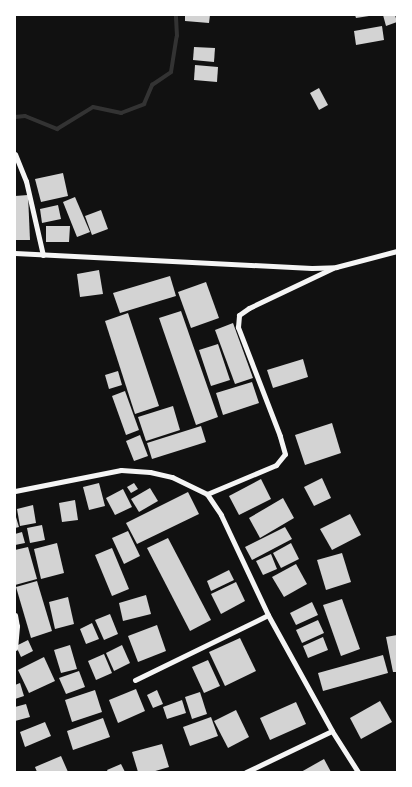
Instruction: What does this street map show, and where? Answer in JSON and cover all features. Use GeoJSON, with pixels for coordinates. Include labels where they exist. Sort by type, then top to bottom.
{"type":"FeatureCollection","features":[{"type":"Feature","properties":{"kind":"street"},"geometry":{"type":"LineString","coordinates":[[15,154],[26,182],[43,255]]}},
{"type":"Feature","properties":{"kind":"street"},"geometry":{"type":"LineString","coordinates":[[15,253],[312,268],[336,267],[397,251]]}},
{"type":"Feature","properties":{"kind":"street"},"geometry":{"type":"LineString","coordinates":[[207,494],[276,464],[285,454],[280,436],[238,327],[239,315],[249,308],[300,286],[336,267]]}},
{"type":"Feature","properties":{"kind":"street"},"geometry":{"type":"LineString","coordinates":[[15,491],[121,470],[150,472],[172,477],[207,494],[221,515],[268,615],[332,731],[358,772]]}},
{"type":"Feature","properties":{"kind":"street"},"geometry":{"type":"LineString","coordinates":[[15,615],[15,646]]}},
{"type":"Feature","properties":{"kind":"street"},"geometry":{"type":"LineString","coordinates":[[135,680],[268,615]]}},
{"type":"Feature","properties":{"kind":"street"},"geometry":{"type":"LineString","coordinates":[[246,772],[332,731]]}},
{"type":"Feature","properties":{"kind":"building"},"geometry":{"type":"Polygon","coordinates":[[[185,15],[210,15],[209,23],[185,21],[185,15]]]}},
{"type":"Feature","properties":{"kind":"building"},"geometry":{"type":"Polygon","coordinates":[[[355,15],[369,15],[369,16],[356,18],[355,15]]]}},
{"type":"Feature","properties":{"kind":"building"},"geometry":{"type":"Polygon","coordinates":[[[383,15],[395,15],[397,22],[386,26],[383,15]]]}},
{"type":"Feature","properties":{"kind":"building"},"geometry":{"type":"Polygon","coordinates":[[[382,26],[384,40],[356,45],[354,31],[382,26]]]}},
{"type":"Feature","properties":{"kind":"building"},"geometry":{"type":"Polygon","coordinates":[[[194,47],[215,48],[214,62],[193,60],[194,47]]]}},
{"type":"Feature","properties":{"kind":"building"},"geometry":{"type":"Polygon","coordinates":[[[195,65],[218,67],[217,82],[194,80],[195,65]]]}},
{"type":"Feature","properties":{"kind":"building"},"geometry":{"type":"Polygon","coordinates":[[[319,88],[328,105],[319,110],[310,93],[319,88]]]}},
{"type":"Feature","properties":{"kind":"building"},"geometry":{"type":"Polygon","coordinates":[[[63,173],[68,196],[41,202],[35,179],[63,173]]]}},
{"type":"Feature","properties":{"kind":"building"},"geometry":{"type":"Polygon","coordinates":[[[28,195],[30,240],[15,240],[15,196],[28,195]]]}},
{"type":"Feature","properties":{"kind":"building"},"geometry":{"type":"Polygon","coordinates":[[[75,197],[90,232],[77,237],[63,202],[75,197]]]}},
{"type":"Feature","properties":{"kind":"building"},"geometry":{"type":"Polygon","coordinates":[[[58,205],[61,219],[42,223],[40,209],[58,205]]]}},
{"type":"Feature","properties":{"kind":"building"},"geometry":{"type":"Polygon","coordinates":[[[101,210],[108,229],[92,235],[85,216],[101,210]]]}},
{"type":"Feature","properties":{"kind":"building"},"geometry":{"type":"Polygon","coordinates":[[[46,226],[70,226],[69,242],[46,242],[46,226]]]}},
{"type":"Feature","properties":{"kind":"building"},"geometry":{"type":"Polygon","coordinates":[[[99,270],[103,294],[80,297],[77,274],[99,270]]]}},
{"type":"Feature","properties":{"kind":"building"},"geometry":{"type":"Polygon","coordinates":[[[170,276],[176,296],[120,313],[113,293],[170,276]]]}},
{"type":"Feature","properties":{"kind":"building"},"geometry":{"type":"Polygon","coordinates":[[[206,282],[219,318],[191,328],[178,292],[206,282]]]}},
{"type":"Feature","properties":{"kind":"building"},"geometry":{"type":"Polygon","coordinates":[[[181,311],[218,417],[196,425],[159,318],[181,311]]]}},
{"type":"Feature","properties":{"kind":"building"},"geometry":{"type":"Polygon","coordinates":[[[128,313],[159,406],[135,414],[105,321],[128,313]]]}},
{"type":"Feature","properties":{"kind":"building"},"geometry":{"type":"Polygon","coordinates":[[[233,323],[253,378],[235,384],[215,330],[233,323]]]}},
{"type":"Feature","properties":{"kind":"building"},"geometry":{"type":"Polygon","coordinates":[[[218,344],[230,380],[211,386],[199,350],[218,344]]]}},
{"type":"Feature","properties":{"kind":"building"},"geometry":{"type":"Polygon","coordinates":[[[303,359],[308,377],[273,388],[267,370],[303,359]]]}},
{"type":"Feature","properties":{"kind":"building"},"geometry":{"type":"Polygon","coordinates":[[[118,371],[122,385],[109,389],[105,375],[118,371]]]}},
{"type":"Feature","properties":{"kind":"building"},"geometry":{"type":"Polygon","coordinates":[[[252,382],[259,403],[223,415],[216,393],[252,382]]]}},
{"type":"Feature","properties":{"kind":"building"},"geometry":{"type":"Polygon","coordinates":[[[125,391],[139,430],[126,435],[112,396],[125,391]]]}},
{"type":"Feature","properties":{"kind":"building"},"geometry":{"type":"Polygon","coordinates":[[[173,406],[180,430],[146,441],[138,417],[173,406]]]}},
{"type":"Feature","properties":{"kind":"building"},"geometry":{"type":"Polygon","coordinates":[[[332,423],[341,453],[305,465],[295,435],[332,423]]]}},
{"type":"Feature","properties":{"kind":"building"},"geometry":{"type":"Polygon","coordinates":[[[201,426],[206,442],[152,459],[147,443],[201,426]]]}},
{"type":"Feature","properties":{"kind":"building"},"geometry":{"type":"Polygon","coordinates":[[[140,435],[148,456],[134,461],[126,441],[140,435]]]}},
{"type":"Feature","properties":{"kind":"building"},"geometry":{"type":"Polygon","coordinates":[[[322,478],[331,498],[314,506],[304,487],[322,478]]]}},
{"type":"Feature","properties":{"kind":"building"},"geometry":{"type":"Polygon","coordinates":[[[261,479],[271,499],[239,515],[229,496],[261,479]]]}},
{"type":"Feature","properties":{"kind":"building"},"geometry":{"type":"Polygon","coordinates":[[[99,483],[105,506],[89,510],[83,487],[99,483]]]}},
{"type":"Feature","properties":{"kind":"building"},"geometry":{"type":"Polygon","coordinates":[[[134,483],[138,489],[131,493],[127,487],[134,483]]]}},
{"type":"Feature","properties":{"kind":"building"},"geometry":{"type":"Polygon","coordinates":[[[150,488],[158,501],[139,512],[131,499],[150,488]]]}},
{"type":"Feature","properties":{"kind":"building"},"geometry":{"type":"Polygon","coordinates":[[[123,489],[132,507],[115,515],[106,498],[123,489]]]}},
{"type":"Feature","properties":{"kind":"building"},"geometry":{"type":"Polygon","coordinates":[[[188,492],[199,514],[137,544],[126,523],[188,492]]]}},
{"type":"Feature","properties":{"kind":"building"},"geometry":{"type":"Polygon","coordinates":[[[283,498],[294,518],[260,538],[249,518],[283,498]]]}},
{"type":"Feature","properties":{"kind":"building"},"geometry":{"type":"Polygon","coordinates":[[[75,500],[78,520],[62,522],[59,503],[75,500]]]}},
{"type":"Feature","properties":{"kind":"building"},"geometry":{"type":"Polygon","coordinates":[[[33,505],[36,523],[20,526],[17,509],[33,505]]]}},
{"type":"Feature","properties":{"kind":"building"},"geometry":{"type":"Polygon","coordinates":[[[15,514],[19,527],[15,528],[15,514]]]}},
{"type":"Feature","properties":{"kind":"building"},"geometry":{"type":"Polygon","coordinates":[[[350,514],[361,535],[332,550],[320,529],[350,514]]]}},
{"type":"Feature","properties":{"kind":"building"},"geometry":{"type":"Polygon","coordinates":[[[42,525],[45,540],[30,543],[27,528],[42,525]]]}},
{"type":"Feature","properties":{"kind":"building"},"geometry":{"type":"Polygon","coordinates":[[[285,527],[292,539],[252,560],[245,547],[285,527]]]}},
{"type":"Feature","properties":{"kind":"building"},"geometry":{"type":"Polygon","coordinates":[[[128,531],[140,556],[124,564],[112,538],[128,531]]]}},
{"type":"Feature","properties":{"kind":"building"},"geometry":{"type":"Polygon","coordinates":[[[22,532],[25,543],[15,545],[15,534],[22,532]]]}},
{"type":"Feature","properties":{"kind":"building"},"geometry":{"type":"Polygon","coordinates":[[[168,538],[211,620],[190,631],[147,548],[168,538]]]}},
{"type":"Feature","properties":{"kind":"building"},"geometry":{"type":"Polygon","coordinates":[[[57,543],[64,573],[41,579],[34,549],[57,543]]]}},
{"type":"Feature","properties":{"kind":"building"},"geometry":{"type":"Polygon","coordinates":[[[291,543],[299,559],[281,568],[273,553],[291,543]]]}},
{"type":"Feature","properties":{"kind":"building"},"geometry":{"type":"Polygon","coordinates":[[[28,547],[37,579],[15,585],[15,550],[28,547]]]}},
{"type":"Feature","properties":{"kind":"building"},"geometry":{"type":"Polygon","coordinates":[[[112,548],[129,589],[112,596],[95,555],[112,548]]]}},
{"type":"Feature","properties":{"kind":"building"},"geometry":{"type":"Polygon","coordinates":[[[342,553],[351,582],[326,590],[317,560],[342,553]]]}},
{"type":"Feature","properties":{"kind":"building"},"geometry":{"type":"Polygon","coordinates":[[[271,554],[277,569],[263,575],[256,561],[271,554]]]}},
{"type":"Feature","properties":{"kind":"building"},"geometry":{"type":"Polygon","coordinates":[[[296,564],[307,584],[284,597],[272,577],[296,564]]]}},
{"type":"Feature","properties":{"kind":"building"},"geometry":{"type":"Polygon","coordinates":[[[229,570],[234,580],[211,591],[207,581],[229,570]]]}},
{"type":"Feature","properties":{"kind":"building"},"geometry":{"type":"Polygon","coordinates":[[[37,581],[52,631],[31,638],[16,587],[37,581]]]}},
{"type":"Feature","properties":{"kind":"building"},"geometry":{"type":"Polygon","coordinates":[[[236,582],[245,601],[221,614],[211,594],[236,582]]]}},
{"type":"Feature","properties":{"kind":"building"},"geometry":{"type":"Polygon","coordinates":[[[146,595],[151,614],[123,621],[119,603],[146,595]]]}},
{"type":"Feature","properties":{"kind":"building"},"geometry":{"type":"Polygon","coordinates":[[[68,597],[74,624],[55,629],[49,602],[68,597]]]}},
{"type":"Feature","properties":{"kind":"building"},"geometry":{"type":"Polygon","coordinates":[[[342,599],[360,649],[341,656],[323,605],[342,599]]]}},
{"type":"Feature","properties":{"kind":"building"},"geometry":{"type":"Polygon","coordinates":[[[312,602],[318,615],[296,625],[290,613],[312,602]]]}},
{"type":"Feature","properties":{"kind":"building"},"geometry":{"type":"Polygon","coordinates":[[[110,614],[118,634],[104,640],[95,620],[110,614]]]}},
{"type":"Feature","properties":{"kind":"building"},"geometry":{"type":"Polygon","coordinates":[[[318,620],[324,633],[302,643],[296,630],[318,620]]]}},
{"type":"Feature","properties":{"kind":"building"},"geometry":{"type":"Polygon","coordinates":[[[92,623],[99,639],[86,644],[80,629],[92,623]]]}},
{"type":"Feature","properties":{"kind":"building"},"geometry":{"type":"Polygon","coordinates":[[[157,625],[166,651],[138,662],[128,636],[157,625]]]}},
{"type":"Feature","properties":{"kind":"building"},"geometry":{"type":"Polygon","coordinates":[[[397,635],[397,672],[393,672],[386,637],[397,635]]]}},
{"type":"Feature","properties":{"kind":"building"},"geometry":{"type":"Polygon","coordinates":[[[323,637],[328,650],[308,658],[303,646],[323,637]]]}},
{"type":"Feature","properties":{"kind":"building"},"geometry":{"type":"Polygon","coordinates":[[[240,638],[256,671],[225,686],[209,652],[240,638]]]}},
{"type":"Feature","properties":{"kind":"building"},"geometry":{"type":"Polygon","coordinates":[[[28,640],[33,651],[21,657],[16,646],[28,640]]]}},
{"type":"Feature","properties":{"kind":"building"},"geometry":{"type":"Polygon","coordinates":[[[70,645],[77,669],[61,673],[54,650],[70,645]]]}},
{"type":"Feature","properties":{"kind":"building"},"geometry":{"type":"Polygon","coordinates":[[[122,645],[130,663],[114,671],[106,653],[122,645]]]}},
{"type":"Feature","properties":{"kind":"building"},"geometry":{"type":"Polygon","coordinates":[[[104,654],[112,673],[96,680],[88,661],[104,654]]]}},
{"type":"Feature","properties":{"kind":"building"},"geometry":{"type":"Polygon","coordinates":[[[383,655],[388,673],[323,691],[318,673],[383,655]]]}},
{"type":"Feature","properties":{"kind":"building"},"geometry":{"type":"Polygon","coordinates":[[[44,657],[55,681],[29,693],[18,670],[44,657]]]}},
{"type":"Feature","properties":{"kind":"building"},"geometry":{"type":"Polygon","coordinates":[[[208,660],[220,686],[204,693],[192,667],[208,660]]]}},
{"type":"Feature","properties":{"kind":"building"},"geometry":{"type":"Polygon","coordinates":[[[79,671],[85,687],[66,694],[59,678],[79,671]]]}},
{"type":"Feature","properties":{"kind":"building"},"geometry":{"type":"Polygon","coordinates":[[[20,683],[24,696],[15,699],[15,685],[20,683]]]}},
{"type":"Feature","properties":{"kind":"building"},"geometry":{"type":"Polygon","coordinates":[[[136,689],[145,711],[118,723],[109,700],[136,689]]]}},
{"type":"Feature","properties":{"kind":"building"},"geometry":{"type":"Polygon","coordinates":[[[95,690],[102,712],[72,722],[65,700],[95,690]]]}},
{"type":"Feature","properties":{"kind":"building"},"geometry":{"type":"Polygon","coordinates":[[[157,690],[163,704],[153,708],[147,695],[157,690]]]}},
{"type":"Feature","properties":{"kind":"building"},"geometry":{"type":"Polygon","coordinates":[[[200,692],[207,714],[192,719],[185,697],[200,692]]]}},
{"type":"Feature","properties":{"kind":"building"},"geometry":{"type":"Polygon","coordinates":[[[182,700],[186,713],[167,719],[163,707],[182,700]]]}},
{"type":"Feature","properties":{"kind":"building"},"geometry":{"type":"Polygon","coordinates":[[[380,701],[392,722],[361,739],[350,718],[380,701]]]}},
{"type":"Feature","properties":{"kind":"building"},"geometry":{"type":"Polygon","coordinates":[[[296,702],[306,724],[270,740],[260,718],[296,702]]]}},
{"type":"Feature","properties":{"kind":"building"},"geometry":{"type":"Polygon","coordinates":[[[26,704],[30,717],[15,721],[15,707],[26,704]]]}},
{"type":"Feature","properties":{"kind":"building"},"geometry":{"type":"Polygon","coordinates":[[[236,710],[249,737],[228,748],[214,721],[236,710]]]}},
{"type":"Feature","properties":{"kind":"building"},"geometry":{"type":"Polygon","coordinates":[[[211,717],[218,736],[190,746],[183,727],[211,717]]]}},
{"type":"Feature","properties":{"kind":"building"},"geometry":{"type":"Polygon","coordinates":[[[103,718],[110,737],[73,750],[67,731],[103,718]]]}},
{"type":"Feature","properties":{"kind":"building"},"geometry":{"type":"Polygon","coordinates":[[[45,722],[51,736],[25,747],[20,732],[45,722]]]}},
{"type":"Feature","properties":{"kind":"building"},"geometry":{"type":"Polygon","coordinates":[[[162,744],[169,767],[152,772],[138,772],[132,752],[162,744]]]}},
{"type":"Feature","properties":{"kind":"building"},"geometry":{"type":"Polygon","coordinates":[[[61,756],[68,772],[37,772],[35,767],[61,756]]]}},
{"type":"Feature","properties":{"kind":"building"},"geometry":{"type":"Polygon","coordinates":[[[324,759],[331,772],[301,772],[324,759]]]}},
{"type":"Feature","properties":{"kind":"building"},"geometry":{"type":"Polygon","coordinates":[[[121,764],[125,772],[108,772],[107,770],[121,764]]]}},
{"type":"Feature","properties":{"kind":"waterway"},"geometry":{"type":"LineString","coordinates":[[15,117],[25,116],[57,129],[93,107],[121,113],[144,104],[152,85],[171,72],[177,36],[176,15]]}}]}
